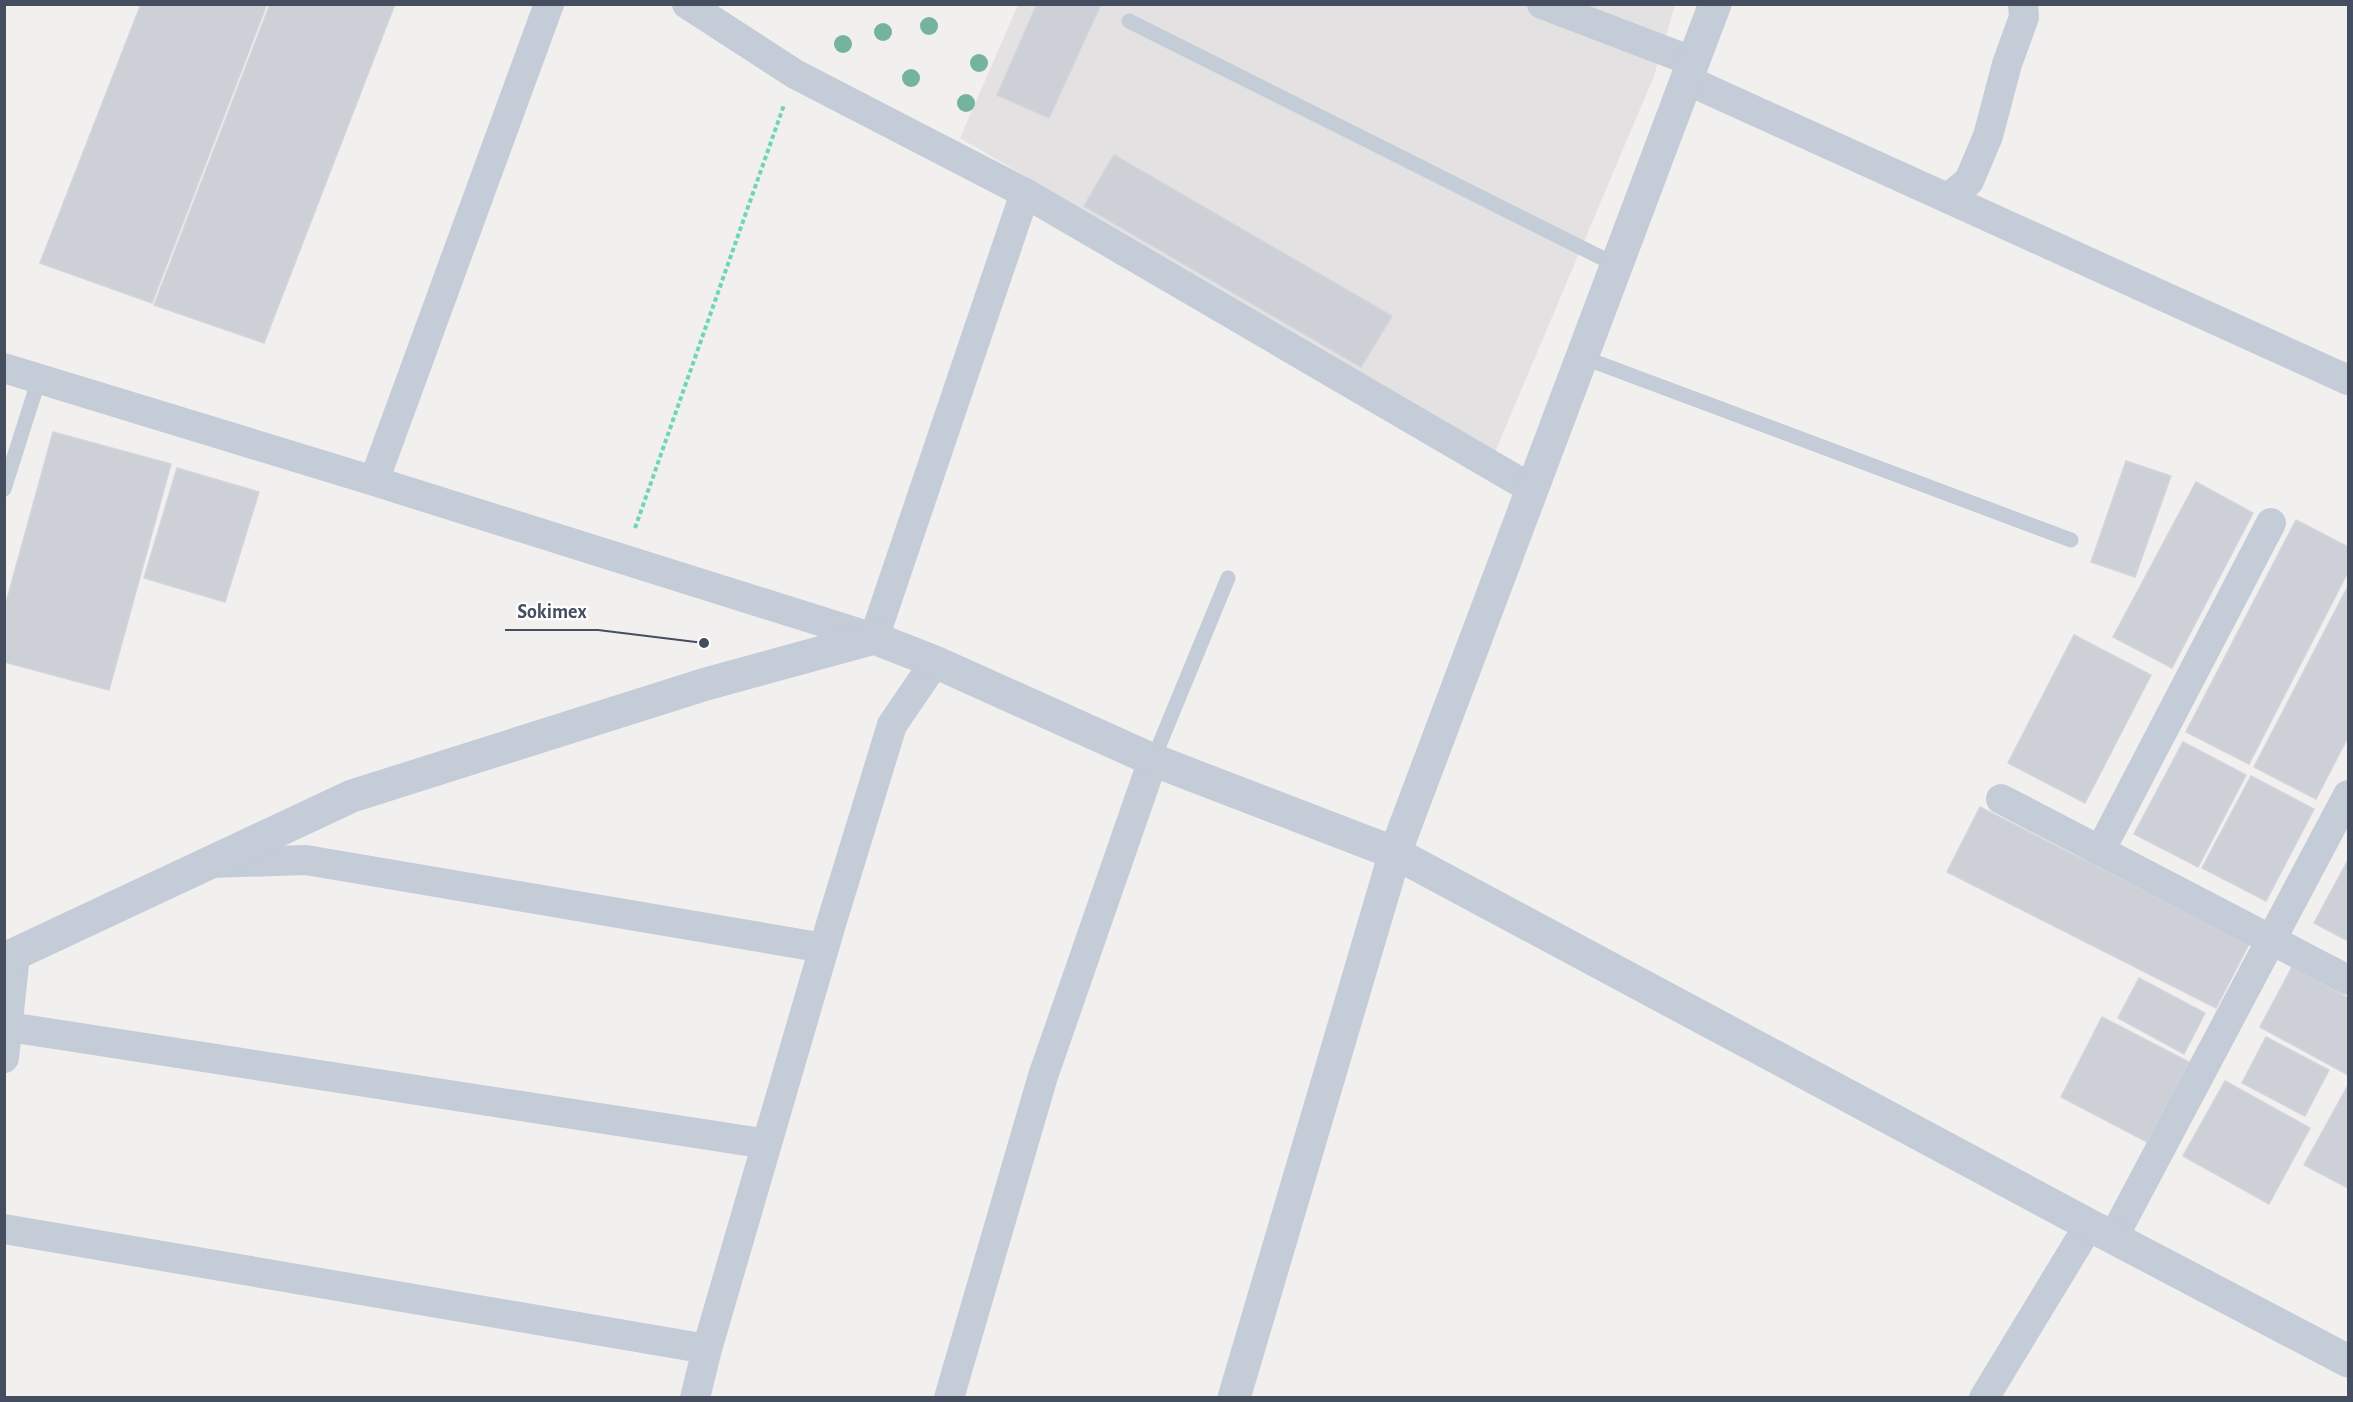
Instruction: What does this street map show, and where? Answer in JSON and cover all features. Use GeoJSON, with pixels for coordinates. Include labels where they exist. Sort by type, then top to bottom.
{"type":"FeatureCollection","features":[{"type":"Feature","properties":{"kind":"street"},"geometry":{"type":"LineString","coordinates":[[374,481],[549,4]]}},
{"type":"Feature","properties":{"kind":"street"},"geometry":{"type":"LineString","coordinates":[[687,4],[795,74],[1025,193],[1532,489]]}},
{"type":"Feature","properties":{"kind":"street"},"geometry":{"type":"LineString","coordinates":[[1542,4],[1690,71],[1948,198],[2349,380]]}},
{"type":"Feature","properties":{"kind":"street"},"geometry":{"type":"LineString","coordinates":[[1234,1398],[1395,853],[1715,4]]}},
{"type":"Feature","properties":{"kind":"street"},"geometry":{"type":"LineString","coordinates":[[1948,198],[1969,181],[1988,136],[2007,64],[2024,17],[2023,4]]}},
{"type":"Feature","properties":{"kind":"street"},"geometry":{"type":"LineString","coordinates":[[874,638],[1025,193]]}},
{"type":"Feature","properties":{"kind":"street"},"geometry":{"type":"LineString","coordinates":[[4,368],[874,638],[935,662],[1153,760],[1395,853],[2101,1232],[2349,1361]]}},
{"type":"Feature","properties":{"kind":"street"},"geometry":{"type":"LineString","coordinates":[[2100,851],[2271,523]]}},
{"type":"Feature","properties":{"kind":"street"},"geometry":{"type":"LineString","coordinates":[[4,1059],[9,1027],[10,957],[352,796],[706,684],[874,638]]}},
{"type":"Feature","properties":{"kind":"street"},"geometry":{"type":"LineString","coordinates":[[695,1398],[707,1349],[824,948],[892,725],[935,662]]}},
{"type":"Feature","properties":{"kind":"street"},"geometry":{"type":"LineString","coordinates":[[949,1398],[1043,1076],[1153,760]]}},
{"type":"Feature","properties":{"kind":"street"},"geometry":{"type":"LineString","coordinates":[[1984,1398],[2101,1232],[2271,940],[2349,795]]}},
{"type":"Feature","properties":{"kind":"street"},"geometry":{"type":"LineString","coordinates":[[2001,799],[2349,980]]}},
{"type":"Feature","properties":{"kind":"street"},"geometry":{"type":"LineString","coordinates":[[210,863],[306,860],[824,948]]}},
{"type":"Feature","properties":{"kind":"street"},"geometry":{"type":"LineString","coordinates":[[9,1027],[767,1144]]}},
{"type":"Feature","properties":{"kind":"street"},"geometry":{"type":"LineString","coordinates":[[4,1229],[707,1349]]}},
{"type":"Feature","properties":{"kind":"lane"},"geometry":{"type":"LineString","coordinates":[[1129,21],[1616,265]]}},
{"type":"Feature","properties":{"kind":"lane"},"geometry":{"type":"LineString","coordinates":[[1582,357],[2071,540]]}},
{"type":"Feature","properties":{"kind":"lane"},"geometry":{"type":"LineString","coordinates":[[4,489],[39,379]]}},
{"type":"Feature","properties":{"kind":"lane"},"geometry":{"type":"LineString","coordinates":[[1153,760],[1228,578]]}},
{"type":"Feature","properties":{"kind":"path"},"geometry":{"type":"LineString","coordinates":[[623,560],[795,74]]}},
{"type":"Feature","properties":{"kind":"shaded area"},"geometry":{"type":"Polygon","coordinates":[[[1018,5],[1675,5],[1654,76],[1495,452],[960,138],[1018,5]]]}},
{"type":"Feature","properties":{"kind":"building"},"geometry":{"type":"Polygon","coordinates":[[[141,4],[267,4],[152,303],[40,263],[141,4]]]}},
{"type":"Feature","properties":{"kind":"building"},"geometry":{"type":"Polygon","coordinates":[[[270,4],[395,4],[264,343],[154,305],[270,4]]]}},
{"type":"Feature","properties":{"kind":"building"},"geometry":{"type":"Polygon","coordinates":[[[1037,4],[1101,4],[1049,118],[997,95],[1037,4]]]}},
{"type":"Feature","properties":{"kind":"building"},"geometry":{"type":"Polygon","coordinates":[[[1114,155],[1392,316],[1361,367],[1084,206],[1114,155]]]}},
{"type":"Feature","properties":{"kind":"building"},"geometry":{"type":"Polygon","coordinates":[[[53,432],[171,464],[109,690],[4,662],[4,610],[53,432]]]}},
{"type":"Feature","properties":{"kind":"building"},"geometry":{"type":"Polygon","coordinates":[[[2126,461],[2171,476],[2135,577],[2091,562],[2126,461]]]}},
{"type":"Feature","properties":{"kind":"building"},"geometry":{"type":"Polygon","coordinates":[[[177,468],[259,492],[225,602],[144,578],[177,468]]]}},
{"type":"Feature","properties":{"kind":"building"},"geometry":{"type":"Polygon","coordinates":[[[2196,482],[2253,513],[2172,668],[2113,637],[2196,482]]]}},
{"type":"Feature","properties":{"kind":"building"},"geometry":{"type":"Polygon","coordinates":[[[2296,520],[2348,547],[2348,572],[2249,764],[2186,732],[2296,520]]]}},
{"type":"Feature","properties":{"kind":"building"},"geometry":{"type":"Polygon","coordinates":[[[2348,586],[2348,737],[2316,799],[2254,767],[2348,586]]]}},
{"type":"Feature","properties":{"kind":"building"},"geometry":{"type":"Polygon","coordinates":[[[2074,635],[2151,675],[2085,803],[2008,763],[2074,635]]]}},
{"type":"Feature","properties":{"kind":"building"},"geometry":{"type":"Polygon","coordinates":[[[2183,742],[2246,775],[2198,867],[2134,834],[2183,742]]]}},
{"type":"Feature","properties":{"kind":"building"},"geometry":{"type":"Polygon","coordinates":[[[2251,776],[2314,809],[2266,901],[2202,868],[2251,776]]]}},
{"type":"Feature","properties":{"kind":"building"},"geometry":{"type":"Polygon","coordinates":[[[1980,807],[2249,944],[2216,1008],[1947,872],[1980,807]]]}},
{"type":"Feature","properties":{"kind":"building"},"geometry":{"type":"Polygon","coordinates":[[[2348,860],[2348,941],[2314,923],[2348,860]]]}},
{"type":"Feature","properties":{"kind":"building"},"geometry":{"type":"Polygon","coordinates":[[[2292,967],[2348,998],[2348,1075],[2260,1027],[2292,967]]]}},
{"type":"Feature","properties":{"kind":"building"},"geometry":{"type":"Polygon","coordinates":[[[2139,978],[2205,1013],[2184,1054],[2118,1018],[2139,978]]]}},
{"type":"Feature","properties":{"kind":"building"},"geometry":{"type":"Polygon","coordinates":[[[2102,1017],[2189,1062],[2147,1142],[2061,1097],[2102,1017]]]}},
{"type":"Feature","properties":{"kind":"building"},"geometry":{"type":"Polygon","coordinates":[[[2266,1037],[2329,1070],[2305,1116],[2242,1083],[2266,1037]]]}},
{"type":"Feature","properties":{"kind":"building"},"geometry":{"type":"Polygon","coordinates":[[[2225,1081],[2310,1128],[2269,1204],[2183,1156],[2225,1081]]]}},
{"type":"Feature","properties":{"kind":"building"},"geometry":{"type":"Polygon","coordinates":[[[2348,1088],[2348,1188],[2304,1165],[2348,1088]]]}},
{"type":"Feature","properties":{"kind":"place","name":"Sokimex"},"geometry":{"type":"Point","coordinates":[704,643]}}]}
